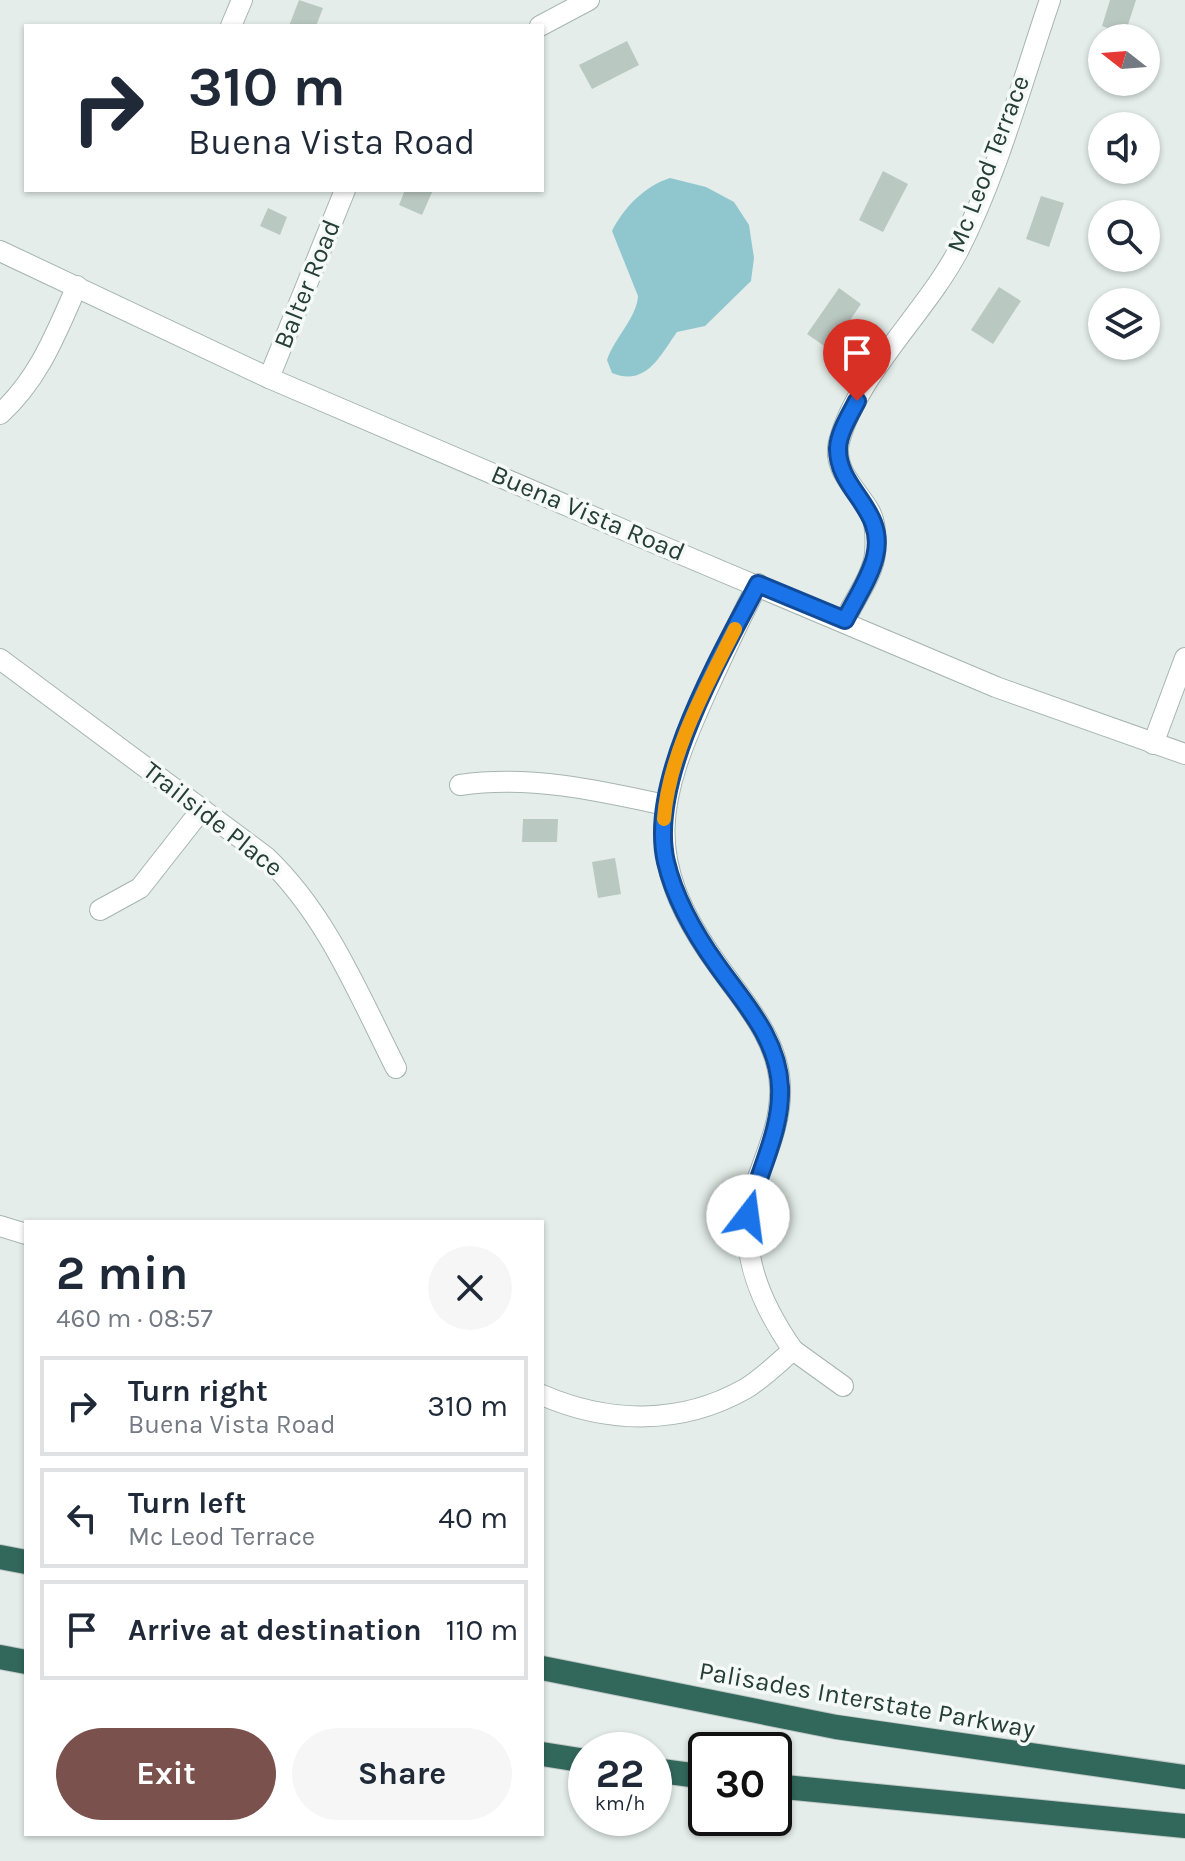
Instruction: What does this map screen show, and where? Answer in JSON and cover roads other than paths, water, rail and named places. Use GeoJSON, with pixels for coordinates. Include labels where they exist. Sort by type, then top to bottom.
{"type":"FeatureCollection","features":[{"type":"Feature","properties":{"kind":"highway"},"geometry":{"type":"LineString","coordinates":[[0,1557],[24,1562]]}},
{"type":"Feature","properties":{"kind":"highway"},"geometry":{"type":"LineString","coordinates":[[0,1657],[24,1662]]}},
{"type":"Feature","properties":{"kind":"highway","name":"Palisades Interstate Parkway"},"geometry":{"type":"LineString","coordinates":[[544,1668],[836,1727],[1185,1777]]}},
{"type":"Feature","properties":{"kind":"highway"},"geometry":{"type":"LineString","coordinates":[[544,1754],[568,1758]]}},
{"type":"Feature","properties":{"kind":"highway"},"geometry":{"type":"LineString","coordinates":[[792,1788],[1185,1826]]}},
{"type":"Feature","properties":{"kind":"street"},"geometry":{"type":"LineString","coordinates":[[232,24],[242,0]]}},
{"type":"Feature","properties":{"kind":"street"},"geometry":{"type":"LineString","coordinates":[[544,24],[589,0]]}},
{"type":"Feature","properties":{"kind":"street","name":"Mc Leod Terrace"},"geometry":{"type":"LineString","coordinates":[[845,620],[875,557],[876,535],[871,514],[848,482],[840,464],[838,445],[857,401],[958,252],[993,165],[1050,0]]}},
{"type":"Feature","properties":{"kind":"street","name":"Balter Road"},"geometry":{"type":"LineString","coordinates":[[269,378],[343,192]]}},
{"type":"Feature","properties":{"kind":"street","name":"Buena Vista Road"},"geometry":{"type":"LineString","coordinates":[[0,251],[269,378],[845,620],[996,687],[1185,754]]}},
{"type":"Feature","properties":{"kind":"street"},"geometry":{"type":"LineString","coordinates":[[0,414],[20,396],[44,360],[77,286]]}},
{"type":"Feature","properties":{"kind":"street"},"geometry":{"type":"LineString","coordinates":[[758,584],[722,654],[680,751],[665,805],[666,860],[677,898],[695,934],[762,1027],[780,1086],[777,1122],[753,1194],[747,1249],[767,1313],[793,1350],[843,1386]]}},
{"type":"Feature","properties":{"kind":"street"},"geometry":{"type":"LineString","coordinates":[[1153,744],[1185,658]]}},
{"type":"Feature","properties":{"kind":"street","name":"Trailside Place"},"geometry":{"type":"LineString","coordinates":[[0,659],[266,857],[312,907],[396,1068]]}},
{"type":"Feature","properties":{"kind":"street"},"geometry":{"type":"LineString","coordinates":[[460,785],[490,781],[555,784],[665,805]]}},
{"type":"Feature","properties":{"kind":"street"},"geometry":{"type":"LineString","coordinates":[[100,910],[140,888],[202,809]]}},
{"type":"Feature","properties":{"kind":"street"},"geometry":{"type":"LineString","coordinates":[[0,1226],[24,1233]]}},
{"type":"Feature","properties":{"kind":"street"},"geometry":{"type":"LineString","coordinates":[[544,1396],[597,1411],[654,1419],[708,1405],[747,1388],[793,1350]]}},
{"type":"Feature","properties":{"kind":"water"},"geometry":{"type":"Polygon","coordinates":[[[670,178],[706,187],[734,202],[749,225],[754,258],[751,281],[705,326],[677,332],[658,359],[643,373],[624,376],[612,373],[607,360],[634,312],[638,296],[612,231],[636,198],[670,178]]]}}]}
